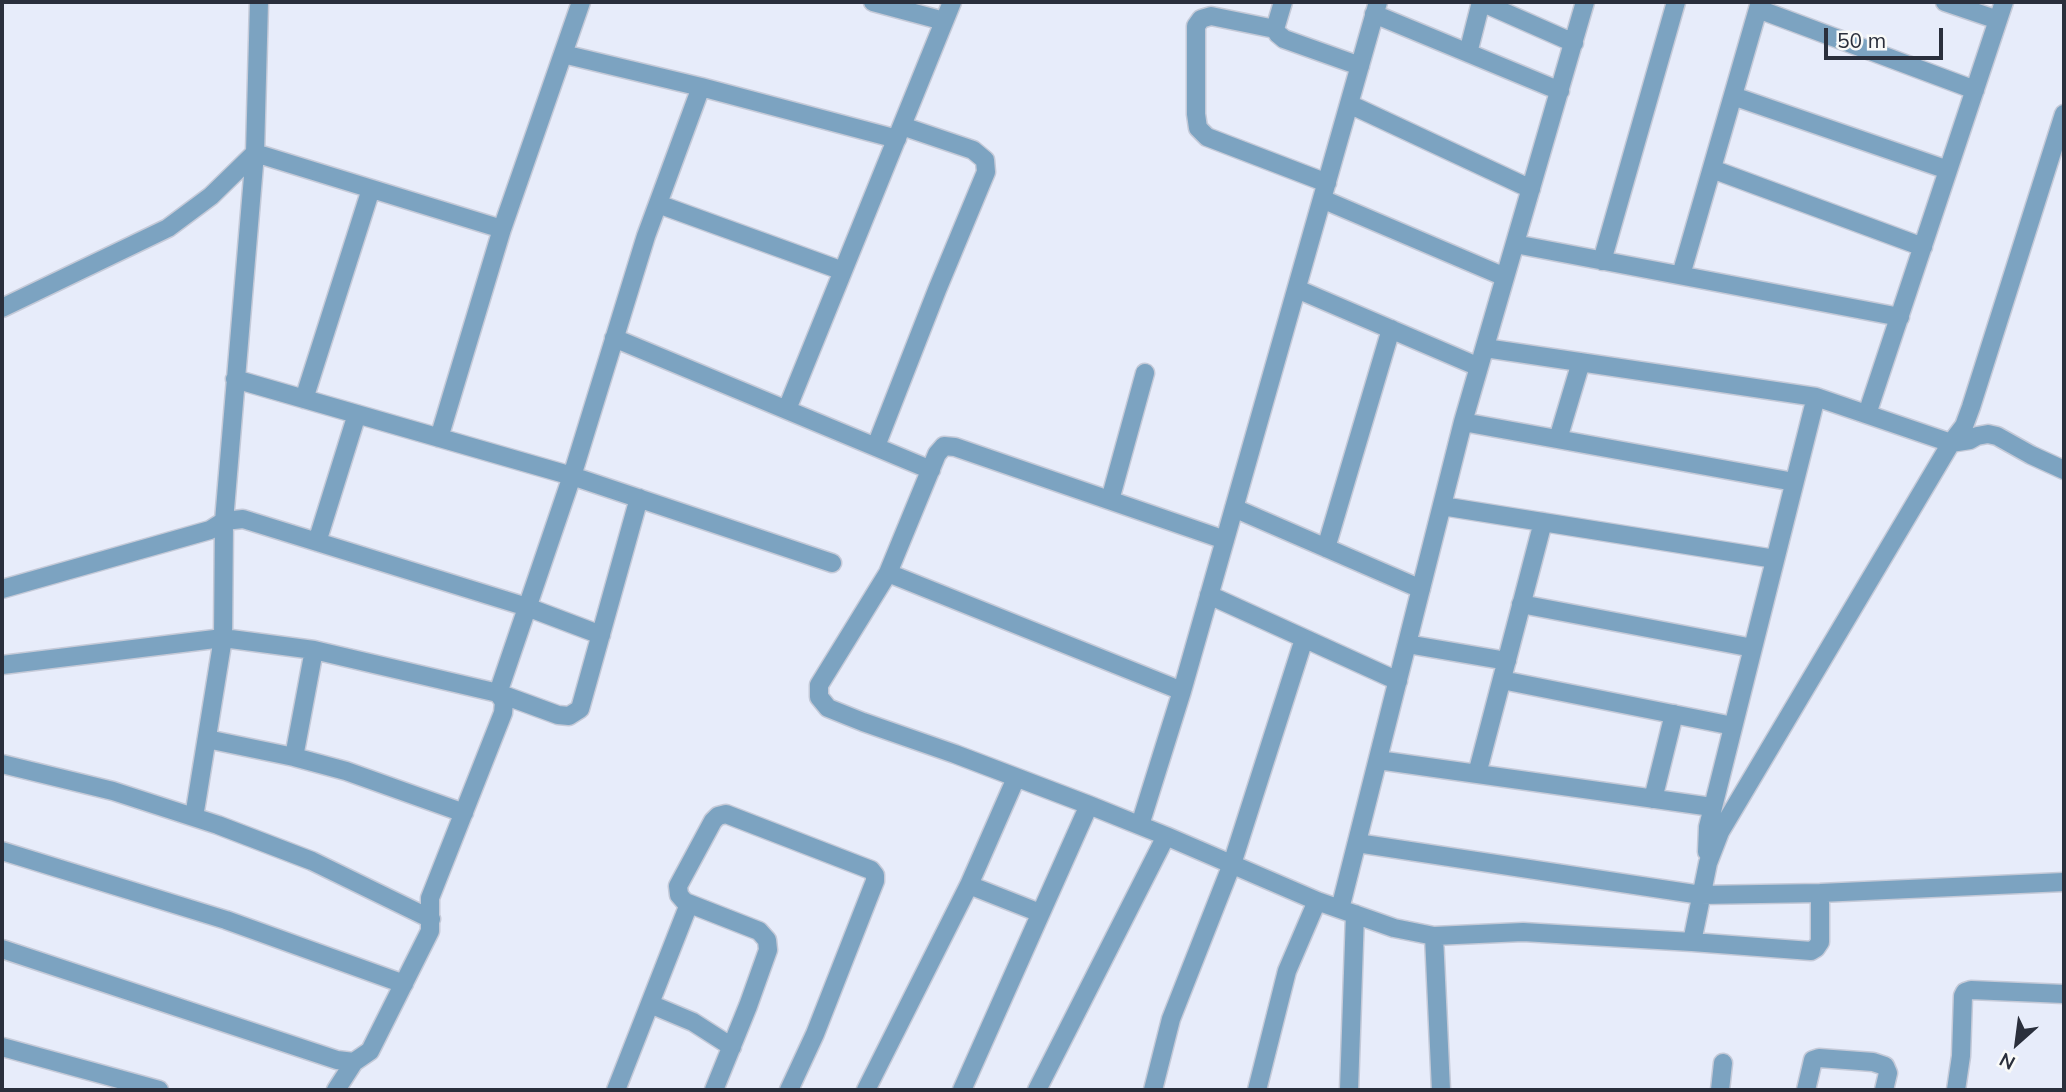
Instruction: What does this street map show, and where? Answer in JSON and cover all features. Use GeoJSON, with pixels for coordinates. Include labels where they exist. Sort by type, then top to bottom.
{"type":"FeatureCollection","features":[{"type":"Feature","properties":{"kind":"street"},"geometry":{"type":"LineString","coordinates":[[194,817],[223,638],[224,521],[254,153],[259,2]]}},
{"type":"Feature","properties":{"kind":"street"},"geometry":{"type":"LineString","coordinates":[[439,438],[502,229],[581,2]]}},
{"type":"Feature","properties":{"kind":"street"},"geometry":{"type":"LineString","coordinates":[[873,2],[944,22]]}},
{"type":"Feature","properties":{"kind":"street"},"geometry":{"type":"LineString","coordinates":[[787,409],[952,2]]}},
{"type":"Feature","properties":{"kind":"street"},"geometry":{"type":"LineString","coordinates":[[1275,29],[1283,2]]}},
{"type":"Feature","properties":{"kind":"street"},"geometry":{"type":"LineString","coordinates":[[1468,53],[1481,2],[1574,43]]}},
{"type":"Feature","properties":{"kind":"street"},"geometry":{"type":"LineString","coordinates":[[1349,1090],[1348,912],[1357,843],[1463,422],[1585,2]]}},
{"type":"Feature","properties":{"kind":"street"},"geometry":{"type":"LineString","coordinates":[[1602,261],[1676,2]]}},
{"type":"Feature","properties":{"kind":"street"},"geometry":{"type":"LineString","coordinates":[[1945,2],[1998,20]]}},
{"type":"Feature","properties":{"kind":"street"},"geometry":{"type":"LineString","coordinates":[[1867,414],[2004,2]]}},
{"type":"Feature","properties":{"kind":"street"},"geometry":{"type":"LineString","coordinates":[[1681,275],[1759,5],[1975,90]]}},
{"type":"Feature","properties":{"kind":"street"},"geometry":{"type":"LineString","coordinates":[[1140,825],[1182,691],[1376,8],[1468,53],[1560,91]]}},
{"type":"Feature","properties":{"kind":"street"},"geometry":{"type":"LineString","coordinates":[[1360,66],[1284,39],[1275,29],[1211,16],[1201,19],[1196,26],[1198,128],[1207,137],[1505,277]]}},
{"type":"Feature","properties":{"kind":"street"},"geometry":{"type":"LineString","coordinates":[[563,54],[973,150],[985,160],[986,172],[937,290],[883,449]]}},
{"type":"Feature","properties":{"kind":"street"},"geometry":{"type":"LineString","coordinates":[[498,693],[572,476],[658,204],[701,87]]}},
{"type":"Feature","properties":{"kind":"street"},"geometry":{"type":"LineString","coordinates":[[1733,96],[1948,170]]}},
{"type":"Feature","properties":{"kind":"street"},"geometry":{"type":"LineString","coordinates":[[1349,104],[1531,189]]}},
{"type":"Feature","properties":{"kind":"street"},"geometry":{"type":"LineString","coordinates":[[1692,942],[1708,863],[1720,832],[1951,443],[1964,426],[2064,114]]}},
{"type":"Feature","properties":{"kind":"street"},"geometry":{"type":"LineString","coordinates":[[254,153],[502,229]]}},
{"type":"Feature","properties":{"kind":"street"},"geometry":{"type":"LineString","coordinates":[[2,308],[168,228],[211,196],[254,153]]}},
{"type":"Feature","properties":{"kind":"street"},"geometry":{"type":"LineString","coordinates":[[1712,169],[1923,247]]}},
{"type":"Feature","properties":{"kind":"street"},"geometry":{"type":"LineString","coordinates":[[304,399],[371,189]]}},
{"type":"Feature","properties":{"kind":"street"},"geometry":{"type":"LineString","coordinates":[[658,204],[843,271]]}},
{"type":"Feature","properties":{"kind":"street"},"geometry":{"type":"LineString","coordinates":[[1515,244],[1900,317]]}},
{"type":"Feature","properties":{"kind":"street"},"geometry":{"type":"LineString","coordinates":[[1297,289],[1479,367]]}},
{"type":"Feature","properties":{"kind":"street"},"geometry":{"type":"LineString","coordinates":[[1326,548],[1391,329]]}},
{"type":"Feature","properties":{"kind":"street"},"geometry":{"type":"LineString","coordinates":[[614,338],[925,467]]}},
{"type":"Feature","properties":{"kind":"street"},"geometry":{"type":"LineString","coordinates":[[1485,348],[1816,397],[1951,443],[1988,434],[1997,436],[2064,470]]}},
{"type":"Feature","properties":{"kind":"street"},"geometry":{"type":"LineString","coordinates":[[1558,439],[1581,362]]}},
{"type":"Feature","properties":{"kind":"street"},"geometry":{"type":"LineString","coordinates":[[1110,500],[1145,373]]}},
{"type":"Feature","properties":{"kind":"street"},"geometry":{"type":"LineString","coordinates":[[235,379],[572,476],[832,563]]}},
{"type":"Feature","properties":{"kind":"street"},"geometry":{"type":"LineString","coordinates":[[1708,863],[1707,827],[1816,397]]}},
{"type":"Feature","properties":{"kind":"street"},"geometry":{"type":"LineString","coordinates":[[317,542],[357,414]]}},
{"type":"Feature","properties":{"kind":"street"},"geometry":{"type":"LineString","coordinates":[[1463,422],[1794,482]]}},
{"type":"Feature","properties":{"kind":"street"},"geometry":{"type":"LineString","coordinates":[[1225,540],[956,447],[944,446],[925,467],[888,573],[819,685],[819,697],[828,708],[1140,825],[1317,901],[1394,928],[1434,936],[1522,932],[1811,951],[1821,942],[1820,894]]}},
{"type":"Feature","properties":{"kind":"street"},"geometry":{"type":"LineString","coordinates":[[2,665],[223,638],[314,650],[498,693],[558,715],[569,716],[580,709],[639,498]]}},
{"type":"Feature","properties":{"kind":"street"},"geometry":{"type":"LineString","coordinates":[[1442,506],[1775,559]]}},
{"type":"Feature","properties":{"kind":"street"},"geometry":{"type":"LineString","coordinates":[[1234,508],[1421,589]]}},
{"type":"Feature","properties":{"kind":"street"},"geometry":{"type":"LineString","coordinates":[[2,589],[210,530],[224,521],[243,519],[527,607],[601,635]]}},
{"type":"Feature","properties":{"kind":"street"},"geometry":{"type":"LineString","coordinates":[[1477,774],[1543,522]]}},
{"type":"Feature","properties":{"kind":"street"},"geometry":{"type":"LineString","coordinates":[[888,573],[1182,691]]}},
{"type":"Feature","properties":{"kind":"street"},"geometry":{"type":"LineString","coordinates":[[1209,595],[1398,681]]}},
{"type":"Feature","properties":{"kind":"street"},"geometry":{"type":"LineString","coordinates":[[1521,604],[1753,648]]}},
{"type":"Feature","properties":{"kind":"street"},"geometry":{"type":"LineString","coordinates":[[1153,1090],[1171,1019],[1232,864],[1304,639]]}},
{"type":"Feature","properties":{"kind":"street"},"geometry":{"type":"LineString","coordinates":[[1407,644],[1507,661]]}},
{"type":"Feature","properties":{"kind":"street"},"geometry":{"type":"LineString","coordinates":[[294,757],[314,650]]}},
{"type":"Feature","properties":{"kind":"street"},"geometry":{"type":"LineString","coordinates":[[1502,680],[1733,726]]}},
{"type":"Feature","properties":{"kind":"street"},"geometry":{"type":"LineString","coordinates":[[336,1090],[354,1062],[370,1052],[430,931],[430,898],[503,713],[504,702],[498,693]]}},
{"type":"Feature","properties":{"kind":"street"},"geometry":{"type":"LineString","coordinates":[[1653,799],[1674,714]]}},
{"type":"Feature","properties":{"kind":"street"},"geometry":{"type":"LineString","coordinates":[[207,739],[346,771],[464,813]]}},
{"type":"Feature","properties":{"kind":"street"},"geometry":{"type":"LineString","coordinates":[[1378,760],[1712,807]]}},
{"type":"Feature","properties":{"kind":"street"},"geometry":{"type":"LineString","coordinates":[[2,764],[113,790],[194,817],[312,861],[431,919]]}},
{"type":"Feature","properties":{"kind":"street"},"geometry":{"type":"LineString","coordinates":[[866,1090],[969,885],[1016,778]]}},
{"type":"Feature","properties":{"kind":"street"},"geometry":{"type":"LineString","coordinates":[[962,1090],[1089,805]]}},
{"type":"Feature","properties":{"kind":"street"},"geometry":{"type":"LineString","coordinates":[[714,1090],[768,950],[767,940],[759,931],[689,904],[679,895],[678,886],[713,821],[726,814],[872,870],[876,874],[815,1034],[789,1090]]}},
{"type":"Feature","properties":{"kind":"street"},"geometry":{"type":"LineString","coordinates":[[1037,1090],[1166,836]]}},
{"type":"Feature","properties":{"kind":"street"},"geometry":{"type":"LineString","coordinates":[[1357,843],[1700,895],[1820,894],[2064,882]]}},
{"type":"Feature","properties":{"kind":"street"},"geometry":{"type":"LineString","coordinates":[[2,851],[226,920],[404,984]]}},
{"type":"Feature","properties":{"kind":"street"},"geometry":{"type":"LineString","coordinates":[[969,885],[1040,913]]}},
{"type":"Feature","properties":{"kind":"street"},"geometry":{"type":"LineString","coordinates":[[1257,1090],[1287,971],[1317,901]]}},
{"type":"Feature","properties":{"kind":"street"},"geometry":{"type":"LineString","coordinates":[[616,1090],[689,904]]}},
{"type":"Feature","properties":{"kind":"street"},"geometry":{"type":"LineString","coordinates":[[1434,936],[1440,1090]]}},
{"type":"Feature","properties":{"kind":"street"},"geometry":{"type":"LineString","coordinates":[[2,949],[338,1060],[354,1062]]}},
{"type":"Feature","properties":{"kind":"street"},"geometry":{"type":"LineString","coordinates":[[1956,1090],[1965,992],[1971,989],[2064,994]]}},
{"type":"Feature","properties":{"kind":"street"},"geometry":{"type":"LineString","coordinates":[[650,1003],[693,1022],[732,1047]]}},
{"type":"Feature","properties":{"kind":"street"},"geometry":{"type":"LineString","coordinates":[[2,1047],[159,1090]]}},
{"type":"Feature","properties":{"kind":"street"},"geometry":{"type":"LineString","coordinates":[[1806,1090],[1813,1060],[1819,1058],[1873,1062],[1885,1066],[1888,1073],[1884,1090]]}},
{"type":"Feature","properties":{"kind":"street"},"geometry":{"type":"LineString","coordinates":[[1720,1090],[1723,1063]]}}]}
